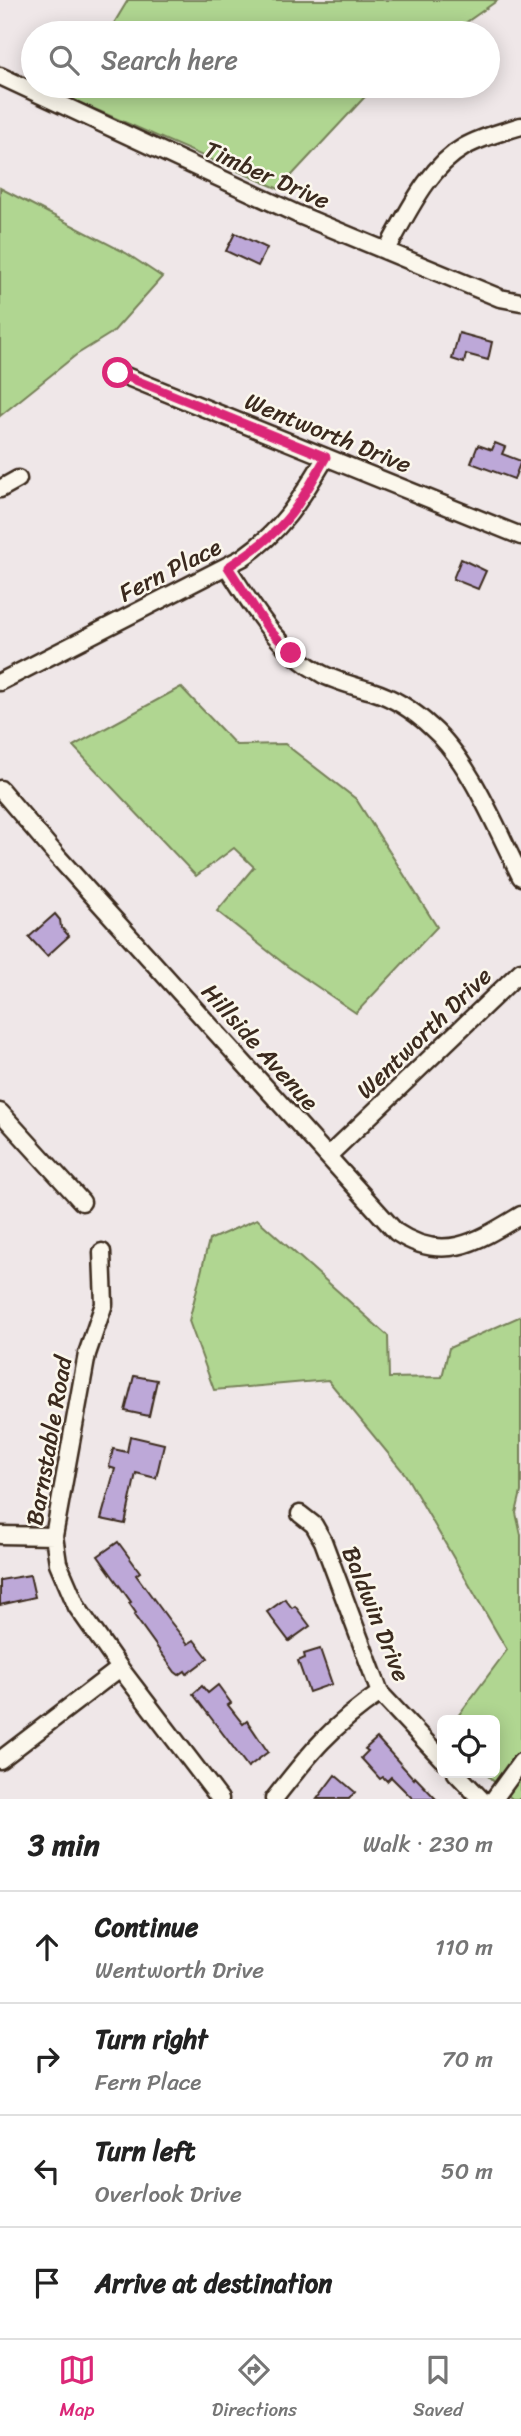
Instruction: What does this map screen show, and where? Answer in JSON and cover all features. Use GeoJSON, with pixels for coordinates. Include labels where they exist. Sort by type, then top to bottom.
{"type":"FeatureCollection","features":[{"type":"Feature","properties":{"kind":"street","name":"Timber Drive"},"geometry":{"type":"LineString","coordinates":[[0,76],[21,86]]}},
{"type":"Feature","properties":{"kind":"street","name":"Timber Drive"},"geometry":{"type":"LineString","coordinates":[[47,98],[297,214],[500,298],[521,302]]}},
{"type":"Feature","properties":{"kind":"street"},"geometry":{"type":"LineString","coordinates":[[386,251],[416,200],[440,167],[465,146],[521,126]]}},
{"type":"Feature","properties":{"kind":"street","name":"Wentworth Drive"},"geometry":{"type":"LineString","coordinates":[[118,373],[521,536]]}},
{"type":"Feature","properties":{"kind":"street","name":"Fern Place"},"geometry":{"type":"LineString","coordinates":[[0,682],[228,567],[260,545],[291,513],[326,457]]}},
{"type":"Feature","properties":{"kind":"street"},"geometry":{"type":"LineString","coordinates":[[0,489],[18,479]]}},
{"type":"Feature","properties":{"kind":"street"},"geometry":{"type":"LineString","coordinates":[[228,567],[267,627],[291,653],[337,681],[372,691],[397,702],[433,729],[457,756],[521,877]]}},
{"type":"Feature","properties":{"kind":"street","name":"Hillside Avenue"},"geometry":{"type":"LineString","coordinates":[[0,789],[387,1224],[402,1237],[434,1248],[459,1247],[475,1242],[521,1215]]}},
{"type":"Feature","properties":{"kind":"street","name":"Wentworth Drive"},"geometry":{"type":"LineString","coordinates":[[328,1156],[521,971]]}},
{"type":"Feature","properties":{"kind":"street"},"geometry":{"type":"LineString","coordinates":[[0,1112],[82,1202]]}},
{"type":"Feature","properties":{"kind":"street","name":"Barnstable Road"},"geometry":{"type":"LineString","coordinates":[[102,1252],[104,1304],[87,1354],[54,1535],[58,1563],[77,1607],[220,1799]]}},
{"type":"Feature","properties":{"kind":"street","name":"Baldwin Drive"},"geometry":{"type":"LineString","coordinates":[[300,1514],[314,1525],[323,1541],[380,1693],[437,1754]]}},
{"type":"Feature","properties":{"kind":"street"},"geometry":{"type":"LineString","coordinates":[[0,1535],[54,1535]]}},
{"type":"Feature","properties":{"kind":"street"},"geometry":{"type":"LineString","coordinates":[[0,1760],[120,1668]]}},
{"type":"Feature","properties":{"kind":"street"},"geometry":{"type":"LineString","coordinates":[[274,1799],[327,1734],[354,1710],[380,1693]]}},
{"type":"Feature","properties":{"kind":"street"},"geometry":{"type":"LineString","coordinates":[[494,1799],[521,1762]]}},
{"type":"Feature","properties":{"kind":"street"},"geometry":{"type":"LineString","coordinates":[[461,1778],[481,1799]]}},
{"type":"Feature","properties":{"kind":"green space"},"geometry":{"type":"Polygon","coordinates":[[[128,0],[498,0],[468,21],[115,21],[128,0]]]}},
{"type":"Feature","properties":{"kind":"green space"},"geometry":{"type":"Polygon","coordinates":[[[69,98],[364,98],[279,189],[69,98]]]}},
{"type":"Feature","properties":{"kind":"green space"},"geometry":{"type":"Polygon","coordinates":[[[0,188],[126,253],[162,277],[113,332],[76,355],[0,416],[0,188]]]}},
{"type":"Feature","properties":{"kind":"green space"},"geometry":{"type":"Polygon","coordinates":[[[181,687],[236,745],[285,744],[356,799],[437,927],[356,1013],[287,966],[217,911],[254,867],[234,848],[196,876],[73,746],[181,687]]]}},
{"type":"Feature","properties":{"kind":"green space"},"geometry":{"type":"Polygon","coordinates":[[[257,1219],[388,1336],[389,1378],[442,1377],[449,1348],[521,1316],[521,1492],[516,1513],[521,1535],[521,1799],[512,1799],[490,1778],[500,1778],[500,1715],[459,1715],[507,1650],[405,1474],[328,1380],[214,1390],[189,1321],[209,1240],[257,1219]]]}},
{"type":"Feature","properties":{"kind":"building"},"geometry":{"type":"Polygon","coordinates":[[[235,233],[267,248],[258,266],[226,251],[235,233]]]}},
{"type":"Feature","properties":{"kind":"building"},"geometry":{"type":"Polygon","coordinates":[[[459,333],[492,342],[488,360],[466,354],[464,363],[452,359],[459,333]]]}},
{"type":"Feature","properties":{"kind":"building"},"geometry":{"type":"Polygon","coordinates":[[[495,443],[505,447],[502,454],[521,461],[514,479],[471,463],[478,445],[492,450],[495,443]]]}},
{"type":"Feature","properties":{"kind":"building"},"geometry":{"type":"Polygon","coordinates":[[[461,559],[486,571],[478,589],[453,579],[461,559]]]}},
{"type":"Feature","properties":{"kind":"building"},"geometry":{"type":"Polygon","coordinates":[[[55,914],[69,936],[47,956],[29,937],[55,914]]]}},
{"type":"Feature","properties":{"kind":"building"},"geometry":{"type":"Polygon","coordinates":[[[134,1376],[157,1380],[149,1416],[125,1411],[134,1376]]]}},
{"type":"Feature","properties":{"kind":"building"},"geometry":{"type":"Polygon","coordinates":[[[130,1436],[164,1444],[156,1478],[136,1473],[125,1524],[101,1519],[115,1469],[109,1467],[113,1449],[127,1452],[130,1436]]]}},
{"type":"Feature","properties":{"kind":"building"},"geometry":{"type":"Polygon","coordinates":[[[118,1542],[140,1572],[136,1575],[169,1620],[188,1644],[194,1640],[208,1658],[187,1674],[185,1671],[179,1675],[175,1672],[134,1615],[136,1613],[129,1603],[131,1602],[98,1556],[118,1542]]]}},
{"type":"Feature","properties":{"kind":"building"},"geometry":{"type":"Polygon","coordinates":[[[30,1575],[35,1597],[0,1605],[0,1580],[30,1575]]]}},
{"type":"Feature","properties":{"kind":"building"},"geometry":{"type":"Polygon","coordinates":[[[285,1599],[292,1608],[295,1606],[310,1626],[289,1641],[267,1612],[285,1599]]]}},
{"type":"Feature","properties":{"kind":"building"},"geometry":{"type":"Polygon","coordinates":[[[320,1649],[332,1684],[309,1692],[298,1661],[305,1658],[304,1654],[320,1649]]]}},
{"type":"Feature","properties":{"kind":"building"},"geometry":{"type":"Polygon","coordinates":[[[218,1685],[231,1703],[228,1705],[243,1724],[247,1721],[268,1752],[248,1767],[193,1694],[202,1686],[208,1693],[218,1685]]]}},
{"type":"Feature","properties":{"kind":"building"},"geometry":{"type":"Polygon","coordinates":[[[377,1738],[436,1799],[413,1799],[391,1777],[387,1781],[383,1777],[380,1779],[361,1758],[368,1751],[365,1749],[377,1738]]]}},
{"type":"Feature","properties":{"kind":"building"},"geometry":{"type":"Polygon","coordinates":[[[335,1775],[355,1792],[349,1799],[317,1799],[335,1775]]]}},
{"type":"Feature","properties":{"kind":"route"},"geometry":{"type":"LineString","coordinates":[[118,373],[326,457],[291,513],[276,530],[260,545],[228,567],[267,627],[291,653]]}}]}
